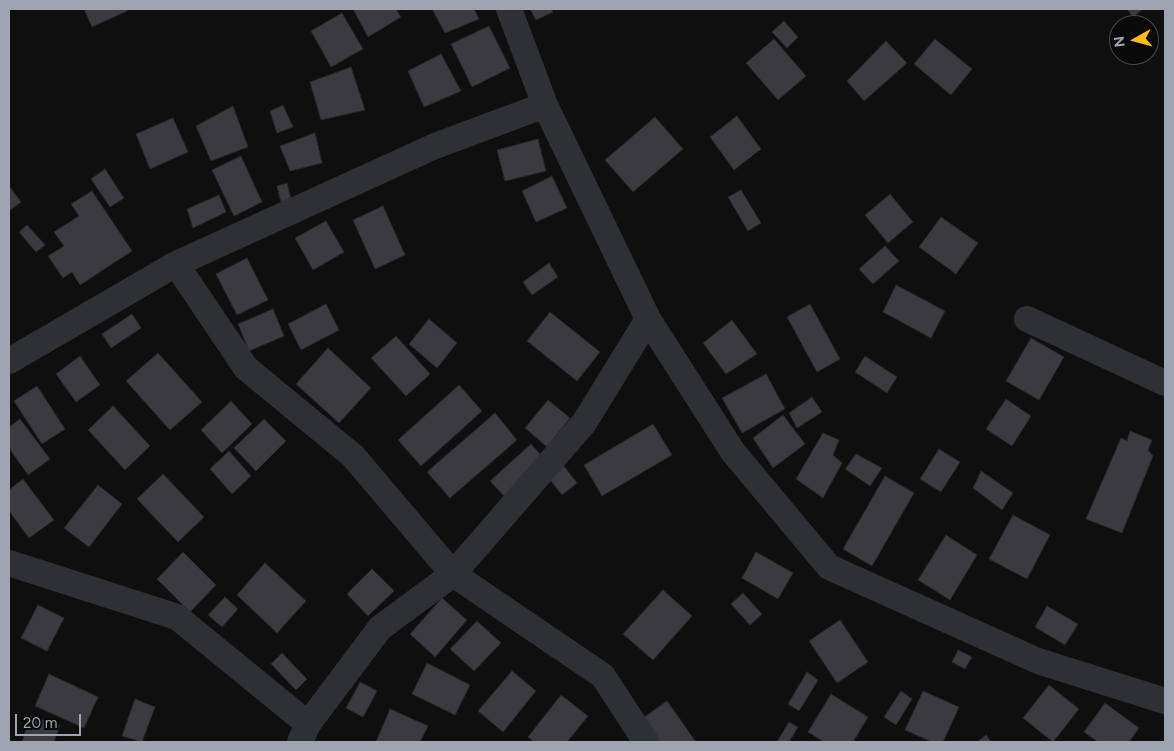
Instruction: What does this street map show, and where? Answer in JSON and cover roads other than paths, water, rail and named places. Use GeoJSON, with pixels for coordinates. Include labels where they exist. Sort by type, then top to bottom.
{"type":"FeatureCollection","features":[{"type":"Feature","properties":{"kind":"street"},"geometry":{"type":"LineString","coordinates":[[510,9],[545,105],[648,319],[733,452],[829,567],[1038,661],[1165,700]]}},
{"type":"Feature","properties":{"kind":"street"},"geometry":{"type":"LineString","coordinates":[[9,361],[176,264],[435,146],[545,105]]}},
{"type":"Feature","properties":{"kind":"street"},"geometry":{"type":"LineString","coordinates":[[176,264],[246,368],[353,456],[453,574],[603,676],[646,742]]}},
{"type":"Feature","properties":{"kind":"street"},"geometry":{"type":"LineString","coordinates":[[9,563],[178,617],[304,733],[380,628],[453,574],[584,423],[648,319]]}},
{"type":"Feature","properties":{"kind":"street"},"geometry":{"type":"LineString","coordinates":[[1027,319],[1165,384]]}}]}
